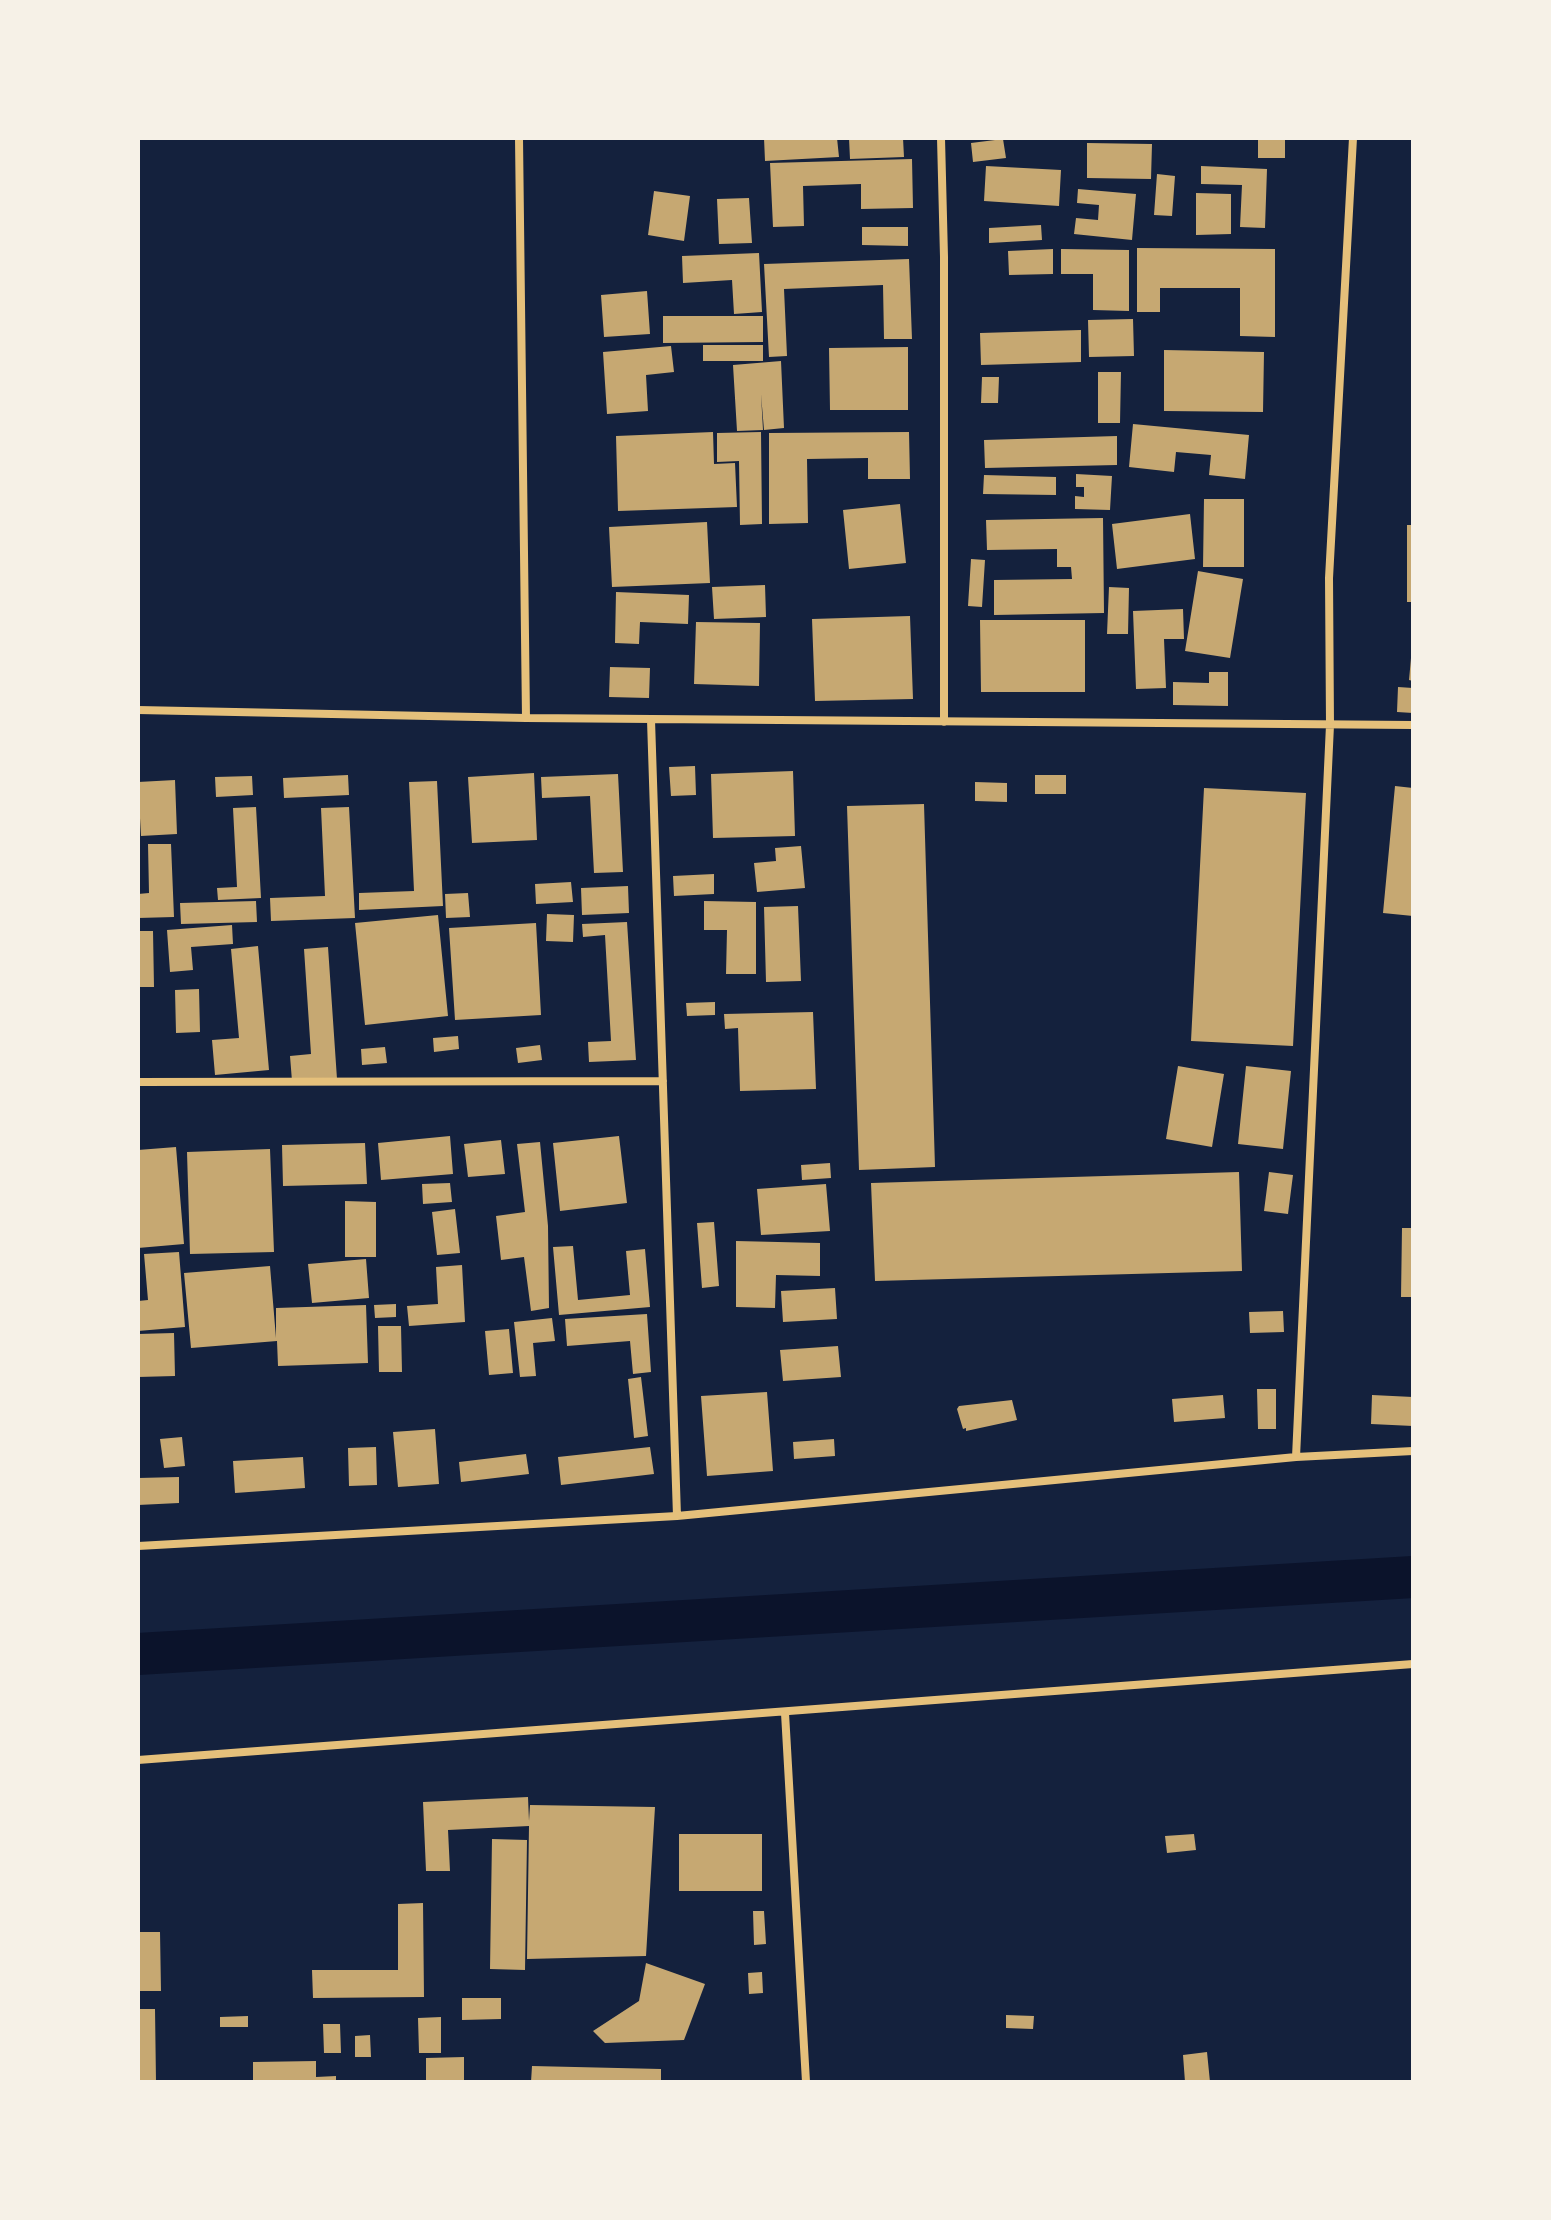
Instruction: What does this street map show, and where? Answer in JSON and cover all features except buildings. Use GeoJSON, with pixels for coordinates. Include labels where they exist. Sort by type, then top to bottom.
{"type":"FeatureCollection","features":[{"type":"Feature","properties":{"kind":"street"},"geometry":{"type":"LineString","coordinates":[[519,138],[526,718]]}},
{"type":"Feature","properties":{"kind":"street"},"geometry":{"type":"LineString","coordinates":[[941,138],[944,722]]}},
{"type":"Feature","properties":{"kind":"street"},"geometry":{"type":"LineString","coordinates":[[1296,1457],[1330,725],[1329,578],[1353,138]]}},
{"type":"Feature","properties":{"kind":"street"},"geometry":{"type":"LineString","coordinates":[[138,710],[651,720],[1413,725]]}},
{"type":"Feature","properties":{"kind":"street"},"geometry":{"type":"LineString","coordinates":[[651,720],[677,1516]]}},
{"type":"Feature","properties":{"kind":"street"},"geometry":{"type":"LineString","coordinates":[[138,1082],[663,1081]]}},
{"type":"Feature","properties":{"kind":"street"},"geometry":{"type":"LineString","coordinates":[[138,1546],[677,1516],[1296,1457],[1413,1451]]}},
{"type":"Feature","properties":{"kind":"street"},"geometry":{"type":"LineString","coordinates":[[138,1760],[1413,1664]]}},
{"type":"Feature","properties":{"kind":"street"},"geometry":{"type":"LineString","coordinates":[[785,1713],[806,2082]]}},
{"type":"Feature","properties":{"kind":"waterway"},"geometry":{"type":"LineString","coordinates":[[138,1654],[1413,1577]]}}]}
